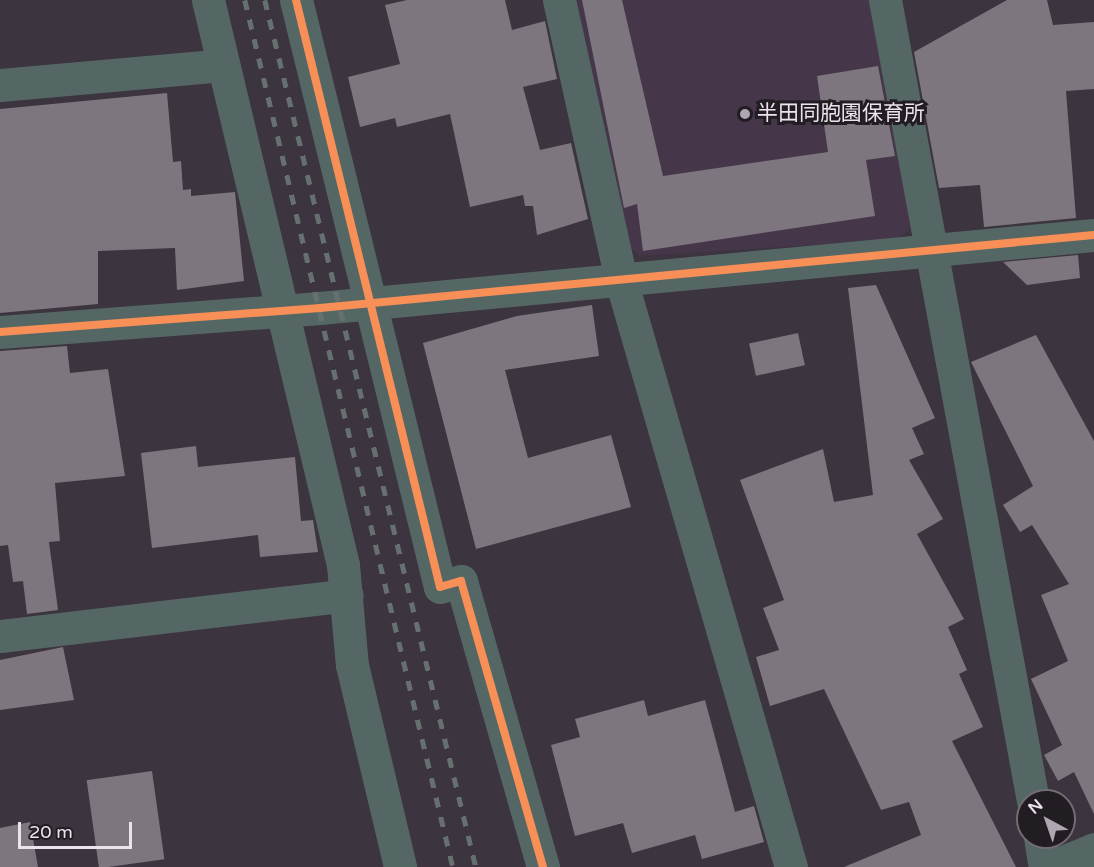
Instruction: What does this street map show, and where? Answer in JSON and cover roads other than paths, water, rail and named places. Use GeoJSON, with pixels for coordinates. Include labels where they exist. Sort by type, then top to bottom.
{"type":"FeatureCollection","features":[{"type":"Feature","properties":{"kind":"street"},"geometry":{"type":"LineString","coordinates":[[208,0],[347,595],[352,665],[400,867]]}},
{"type":"Feature","properties":{"kind":"street"},"geometry":{"type":"LineString","coordinates":[[296,0],[367,301],[440,587],[461,581],[543,867]]}},
{"type":"Feature","properties":{"kind":"street"},"geometry":{"type":"LineString","coordinates":[[559,0],[621,280],[788,866]]}},
{"type":"Feature","properties":{"kind":"street"},"geometry":{"type":"LineString","coordinates":[[885,0],[1031,789]]}},
{"type":"Feature","properties":{"kind":"street"},"geometry":{"type":"LineString","coordinates":[[0,85],[224,65]]}},
{"type":"Feature","properties":{"kind":"street"},"geometry":{"type":"LineString","coordinates":[[0,332],[281,311],[367,301],[621,280],[1094,235]]}},
{"type":"Feature","properties":{"kind":"street"},"geometry":{"type":"LineString","coordinates":[[0,636],[347,595]]}},
{"type":"Feature","properties":{"kind":"street"},"geometry":{"type":"LineString","coordinates":[[1042,849],[1045,867]]}},
{"type":"Feature","properties":{"kind":"street"},"geometry":{"type":"LineString","coordinates":[[1052,867],[1094,849]]}},
{"type":"Feature","properties":{"kind":"railway"},"geometry":{"type":"LineString","coordinates":[[245,0],[453,867]]}},
{"type":"Feature","properties":{"kind":"railway"},"geometry":{"type":"LineString","coordinates":[[265,0],[476,867]]}},
{"type":"Feature","properties":{"kind":"place","name":"半田同胞園保育所"},"geometry":{"type":"Point","coordinates":[745,114]}}]}
